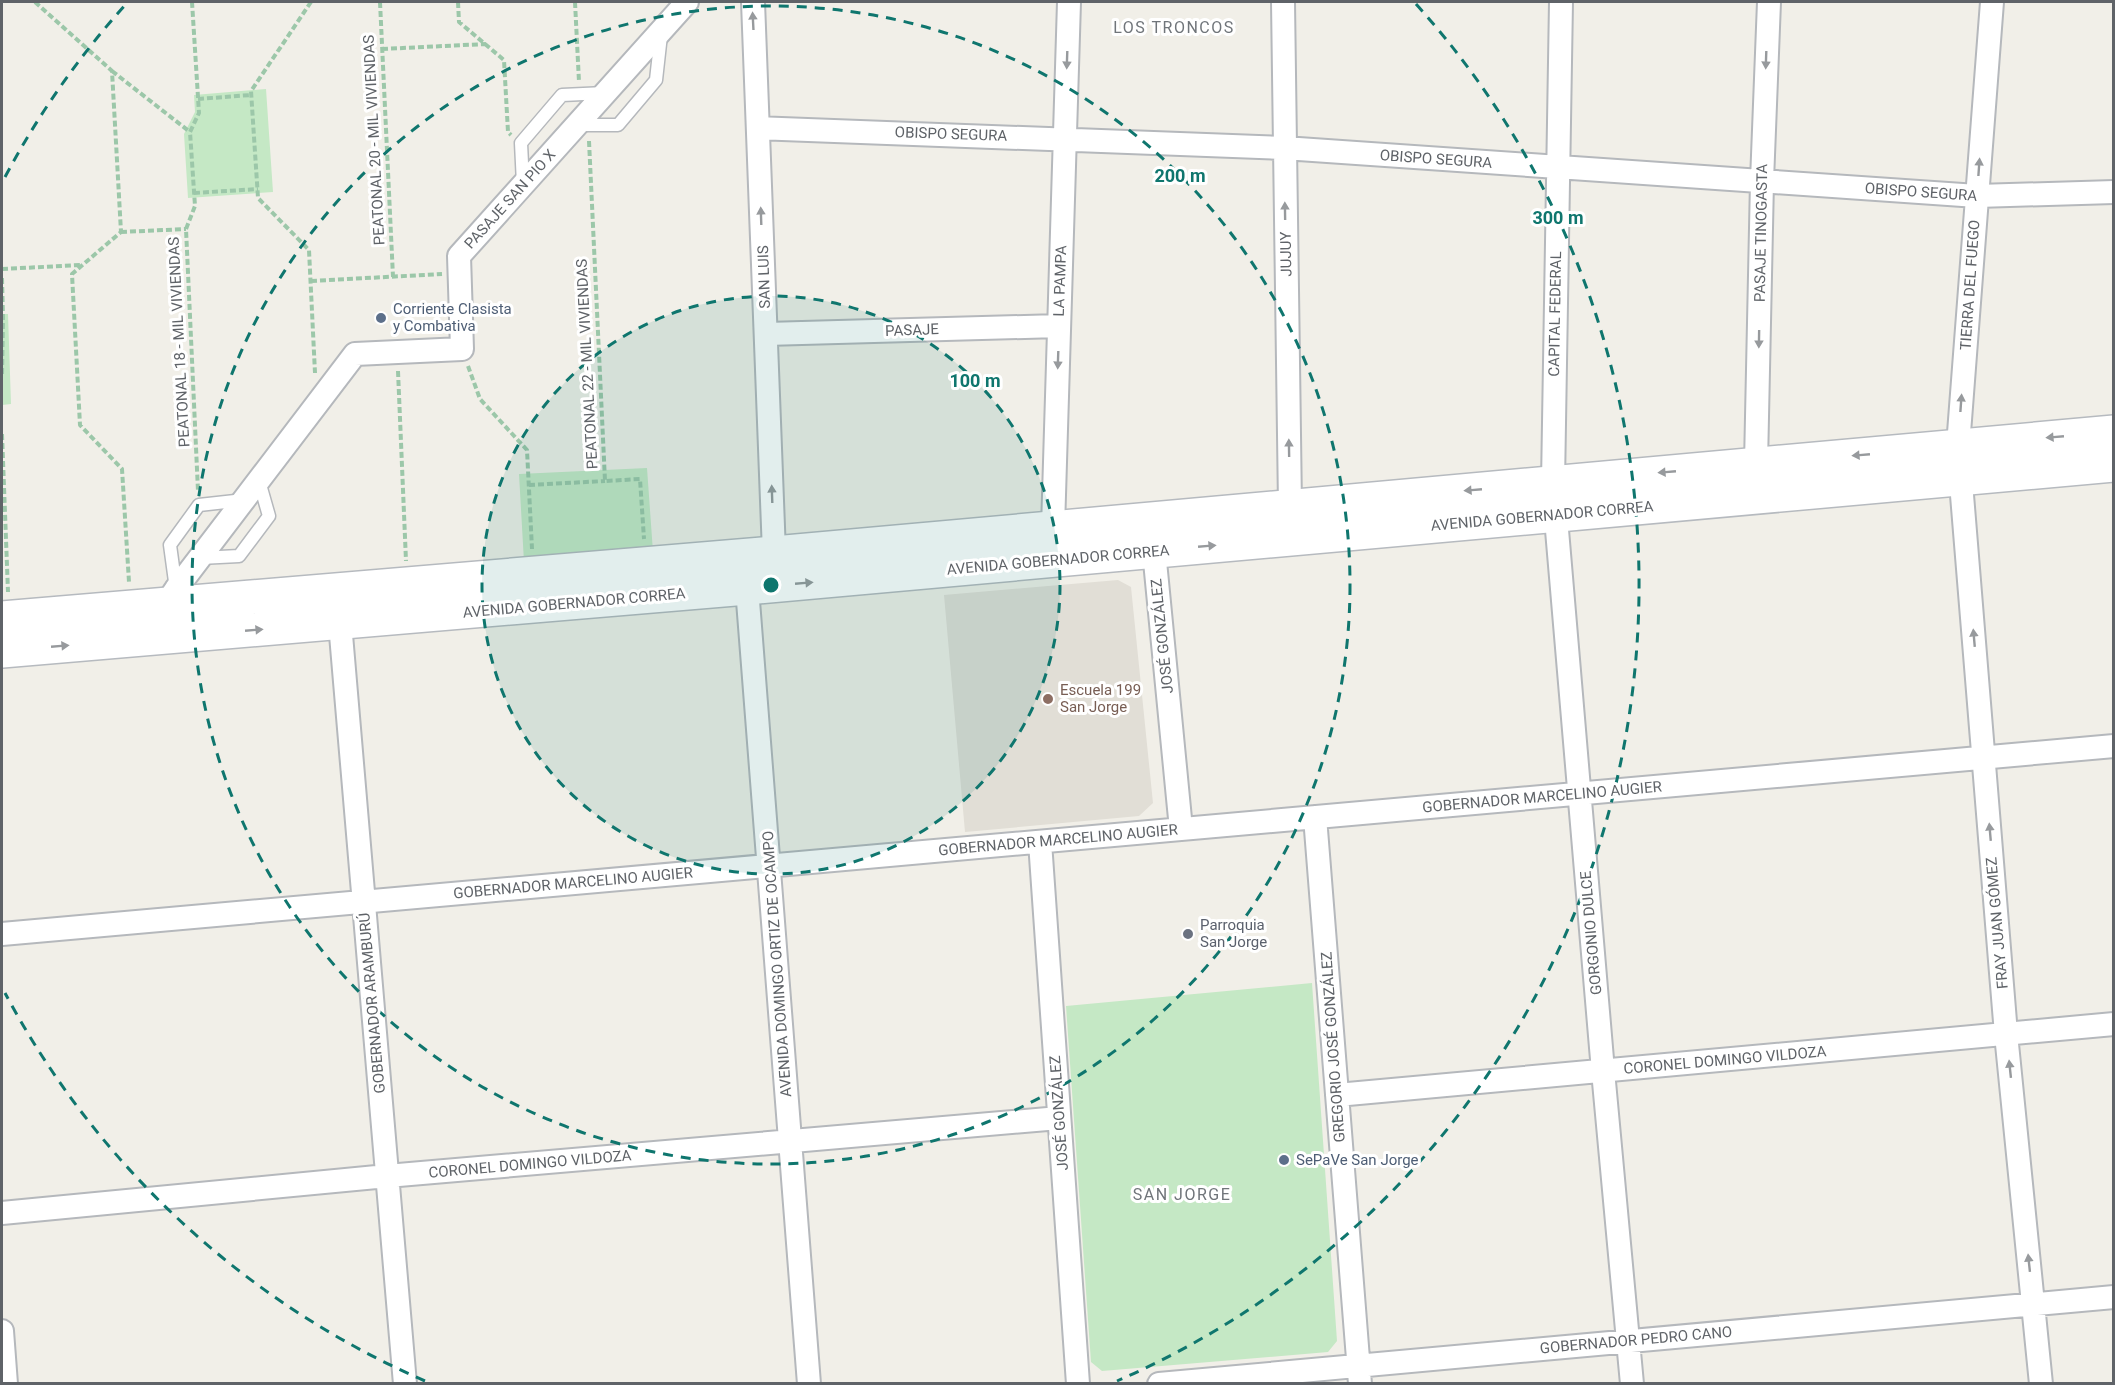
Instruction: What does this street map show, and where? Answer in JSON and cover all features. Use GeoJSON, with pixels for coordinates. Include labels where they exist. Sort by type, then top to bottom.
{"type":"FeatureCollection","features":[{"type":"Feature","properties":{"kind":"main road","name":"AVENIDA GOBERNADOR CORREA"},"geometry":{"type":"LineString","coordinates":[[2,651],[747,588],[1555,515],[1959,462],[2114,432]]}},
{"type":"Feature","properties":{"kind":"main road","name":"AVENIDA GOBERNADOR CORREA"},"geometry":{"type":"LineString","coordinates":[[5,617],[131,607],[170,597],[407,584],[1756,464],[1959,462],[2114,465]]}},
{"type":"Feature","properties":{"kind":"street","name":"PASAJE SAN PIO X"},"geometry":{"type":"LineString","coordinates":[[462,349],[459,256],[523,185],[582,125],[605,93],[687,2]]}},
{"type":"Feature","properties":{"kind":"street","name":"SAN LUIS"},"geometry":{"type":"LineString","coordinates":[[753,2],[774,553]]}},
{"type":"Feature","properties":{"kind":"street","name":"LA PAMPA"},"geometry":{"type":"LineString","coordinates":[[1058,560],[1053,528],[1069,2]]}},
{"type":"Feature","properties":{"kind":"street","name":"JUJUY"},"geometry":{"type":"LineString","coordinates":[[1283,2],[1290,506]]}},
{"type":"Feature","properties":{"kind":"street","name":"CAPITAL FEDERAL"},"geometry":{"type":"LineString","coordinates":[[1552,483],[1561,2]]}},
{"type":"Feature","properties":{"kind":"street","name":"PASAJE TINOGASTA"},"geometry":{"type":"LineString","coordinates":[[1756,464],[1768,2]]}},
{"type":"Feature","properties":{"kind":"street","name":"TIERRA DEL FUEGO"},"geometry":{"type":"LineString","coordinates":[[1959,462],[1992,2]]}},
{"type":"Feature","properties":{"kind":"street","name":"OBISPO SEGURA"},"geometry":{"type":"LineString","coordinates":[[758,128],[1284,148],[1977,196],[2114,192]]}},
{"type":"Feature","properties":{"kind":"street","name":"PASAJE"},"geometry":{"type":"LineString","coordinates":[[766,334],[1059,326]]}},
{"type":"Feature","properties":{"kind":"street"},"geometry":{"type":"LineString","coordinates":[[148,639],[170,597],[355,354],[462,349]]}},
{"type":"Feature","properties":{"kind":"street","name":"FRAY JUAN GÓMEZ"},"geometry":{"type":"LineString","coordinates":[[1959,462],[2006,1034],[2041,1383]]}},
{"type":"Feature","properties":{"kind":"street","name":"GORGONIO DULCE"},"geometry":{"type":"LineString","coordinates":[[1552,483],[1632,1383]]}},
{"type":"Feature","properties":{"kind":"street","name":"JOSÉ GONZÁLEZ"},"geometry":{"type":"LineString","coordinates":[[1154,551],[1181,829]]}},
{"type":"Feature","properties":{"kind":"street"},"geometry":{"type":"LineString","coordinates":[[747,588],[774,553]]}},
{"type":"Feature","properties":{"kind":"street","name":"AVENIDA DOMINGO ORTIZ DE OCAMPO"},"geometry":{"type":"LineString","coordinates":[[747,588],[809,1383]]}},
{"type":"Feature","properties":{"kind":"street","name":"GOBERNADOR ARAMBURÚ"},"geometry":{"type":"LineString","coordinates":[[340,623],[405,1383]]}},
{"type":"Feature","properties":{"kind":"street","name":"GOBERNADOR MARCELINO AUGIER"},"geometry":{"type":"LineString","coordinates":[[2,934],[2114,746]]}},
{"type":"Feature","properties":{"kind":"street","name":"GREGORIO JOSÉ GONZÁLEZ"},"geometry":{"type":"LineString","coordinates":[[1315,817],[1359,1375]]}},
{"type":"Feature","properties":{"kind":"street","name":"JOSÉ GONZÁLEZ"},"geometry":{"type":"LineString","coordinates":[[1040,842],[1078,1383]]}},
{"type":"Feature","properties":{"kind":"street","name":"CORONEL DOMINGO VILDOZA"},"geometry":{"type":"LineString","coordinates":[[1337,1095],[2114,1024]]}},
{"type":"Feature","properties":{"kind":"street","name":"CORONEL DOMINGO VILDOZA"},"geometry":{"type":"LineString","coordinates":[[2,1213],[387,1176],[1059,1118]]}},
{"type":"Feature","properties":{"kind":"street","name":"GOBERNADOR PEDRO CANO"},"geometry":{"type":"LineString","coordinates":[[1159,1383],[1359,1375],[1628,1341],[2114,1297]]}},
{"type":"Feature","properties":{"kind":"street"},"geometry":{"type":"LineString","coordinates":[[2,1331],[6,1383]]}},
{"type":"Feature","properties":{"kind":"lane"},"geometry":{"type":"LineString","coordinates":[[582,125],[618,125],[656,80],[661,31]]}},
{"type":"Feature","properties":{"kind":"lane"},"geometry":{"type":"LineString","coordinates":[[523,185],[521,143],[562,95],[605,93]]}},
{"type":"Feature","properties":{"kind":"lane"},"geometry":{"type":"LineString","coordinates":[[200,558],[239,556],[269,516],[259,481]]}},
{"type":"Feature","properties":{"kind":"lane"},"geometry":{"type":"LineString","coordinates":[[170,597],[170,545],[199,505],[245,500]]}},
{"type":"Feature","properties":{"kind":"path"},"geometry":{"type":"LineString","coordinates":[[35,2],[112,71],[190,132]]}},
{"type":"Feature","properties":{"kind":"path","name":"PEATONAL 18 - MIL VIVIENDAS"},"geometry":{"type":"LineString","coordinates":[[192,2],[199,113],[190,132],[195,206],[186,229],[199,505]]}},
{"type":"Feature","properties":{"kind":"path"},"geometry":{"type":"LineString","coordinates":[[311,2],[251,91],[251,95],[258,198],[309,250],[317,406]]}},
{"type":"Feature","properties":{"kind":"path","name":"PEATONAL 20 - MIL VIVIENDAS"},"geometry":{"type":"LineString","coordinates":[[380,2],[393,277]]}},
{"type":"Feature","properties":{"kind":"path"},"geometry":{"type":"LineString","coordinates":[[458,2],[459,22],[504,60],[508,132],[521,143]]}},
{"type":"Feature","properties":{"kind":"path"},"geometry":{"type":"LineString","coordinates":[[575,2],[579,94]]}},
{"type":"Feature","properties":{"kind":"path"},"geometry":{"type":"LineString","coordinates":[[382,49],[486,44]]}},
{"type":"Feature","properties":{"kind":"path"},"geometry":{"type":"LineString","coordinates":[[112,71],[121,232]]}},
{"type":"Feature","properties":{"kind":"path"},"geometry":{"type":"LineString","coordinates":[[198,99],[251,95]]}},
{"type":"Feature","properties":{"kind":"path","name":"PEATONAL 22 - MIL VIVIENDAS"},"geometry":{"type":"LineString","coordinates":[[582,125],[605,481],[640,479],[645,564]]}},
{"type":"Feature","properties":{"kind":"path"},"geometry":{"type":"LineString","coordinates":[[194,193],[258,189]]}},
{"type":"Feature","properties":{"kind":"path"},"geometry":{"type":"LineString","coordinates":[[131,607],[122,469],[80,425],[72,274],[121,232],[186,229]]}},
{"type":"Feature","properties":{"kind":"path"},"geometry":{"type":"LineString","coordinates":[[2,269],[81,265]]}},
{"type":"Feature","properties":{"kind":"path"},"geometry":{"type":"LineString","coordinates":[[310,281],[460,273]]}},
{"type":"Feature","properties":{"kind":"path"},"geometry":{"type":"LineString","coordinates":[[2,278],[2,376]]}},
{"type":"Feature","properties":{"kind":"path"},"geometry":{"type":"LineString","coordinates":[[462,349],[480,399],[527,450],[533,573]]}},
{"type":"Feature","properties":{"kind":"path"},"geometry":{"type":"LineString","coordinates":[[397,352],[407,584]]}},
{"type":"Feature","properties":{"kind":"path"},"geometry":{"type":"LineString","coordinates":[[2,434],[5,617]]}},
{"type":"Feature","properties":{"kind":"path"},"geometry":{"type":"LineString","coordinates":[[529,485],[605,481]]}},
{"type":"Feature","properties":{"kind":"shaded area","name":"Escuela 199 San Jorge"},"geometry":{"type":"Polygon","coordinates":[[[1118,580],[1131,587],[1153,803],[1139,816],[965,832],[944,595],[1118,580]]]}},
{"type":"Feature","properties":{"kind":"green space"},"geometry":{"type":"Polygon","coordinates":[[[266,89],[273,192],[188,198],[184,134],[195,112],[194,95],[266,89]]]}},
{"type":"Feature","properties":{"kind":"green space"},"geometry":{"type":"Polygon","coordinates":[[[2,314],[8,314],[11,404],[2,405],[2,314]]]}},
{"type":"Feature","properties":{"kind":"green space"},"geometry":{"type":"Polygon","coordinates":[[[647,468],[653,552],[524,562],[519,474],[647,468]]]}},
{"type":"Feature","properties":{"kind":"green space"},"geometry":{"type":"Polygon","coordinates":[[[1312,983],[1337,1341],[1328,1352],[1102,1371],[1091,1362],[1066,1006],[1312,983]]]}},
{"type":"Feature","properties":{"kind":"place","name":"Corriente Clasista y Combativa"},"geometry":{"type":"Point","coordinates":[381,318]}},
{"type":"Feature","properties":{"kind":"place","name":"Escuela 199 San Jorge"},"geometry":{"type":"Point","coordinates":[1048,699]}},
{"type":"Feature","properties":{"kind":"place","name":"Parroquia San Jorge"},"geometry":{"type":"Point","coordinates":[1188,934]}},
{"type":"Feature","properties":{"kind":"place","name":"SePaVe San Jorge"},"geometry":{"type":"Point","coordinates":[1284,1160]}},
{"type":"Feature","properties":{"kind":"district","name":"LOS TRONCOS"},"geometry":{"type":"Point","coordinates":[1174,27]}},
{"type":"Feature","properties":{"kind":"district","name":"SAN JORGE"},"geometry":{"type":"Point","coordinates":[1182,1194]}}]}
